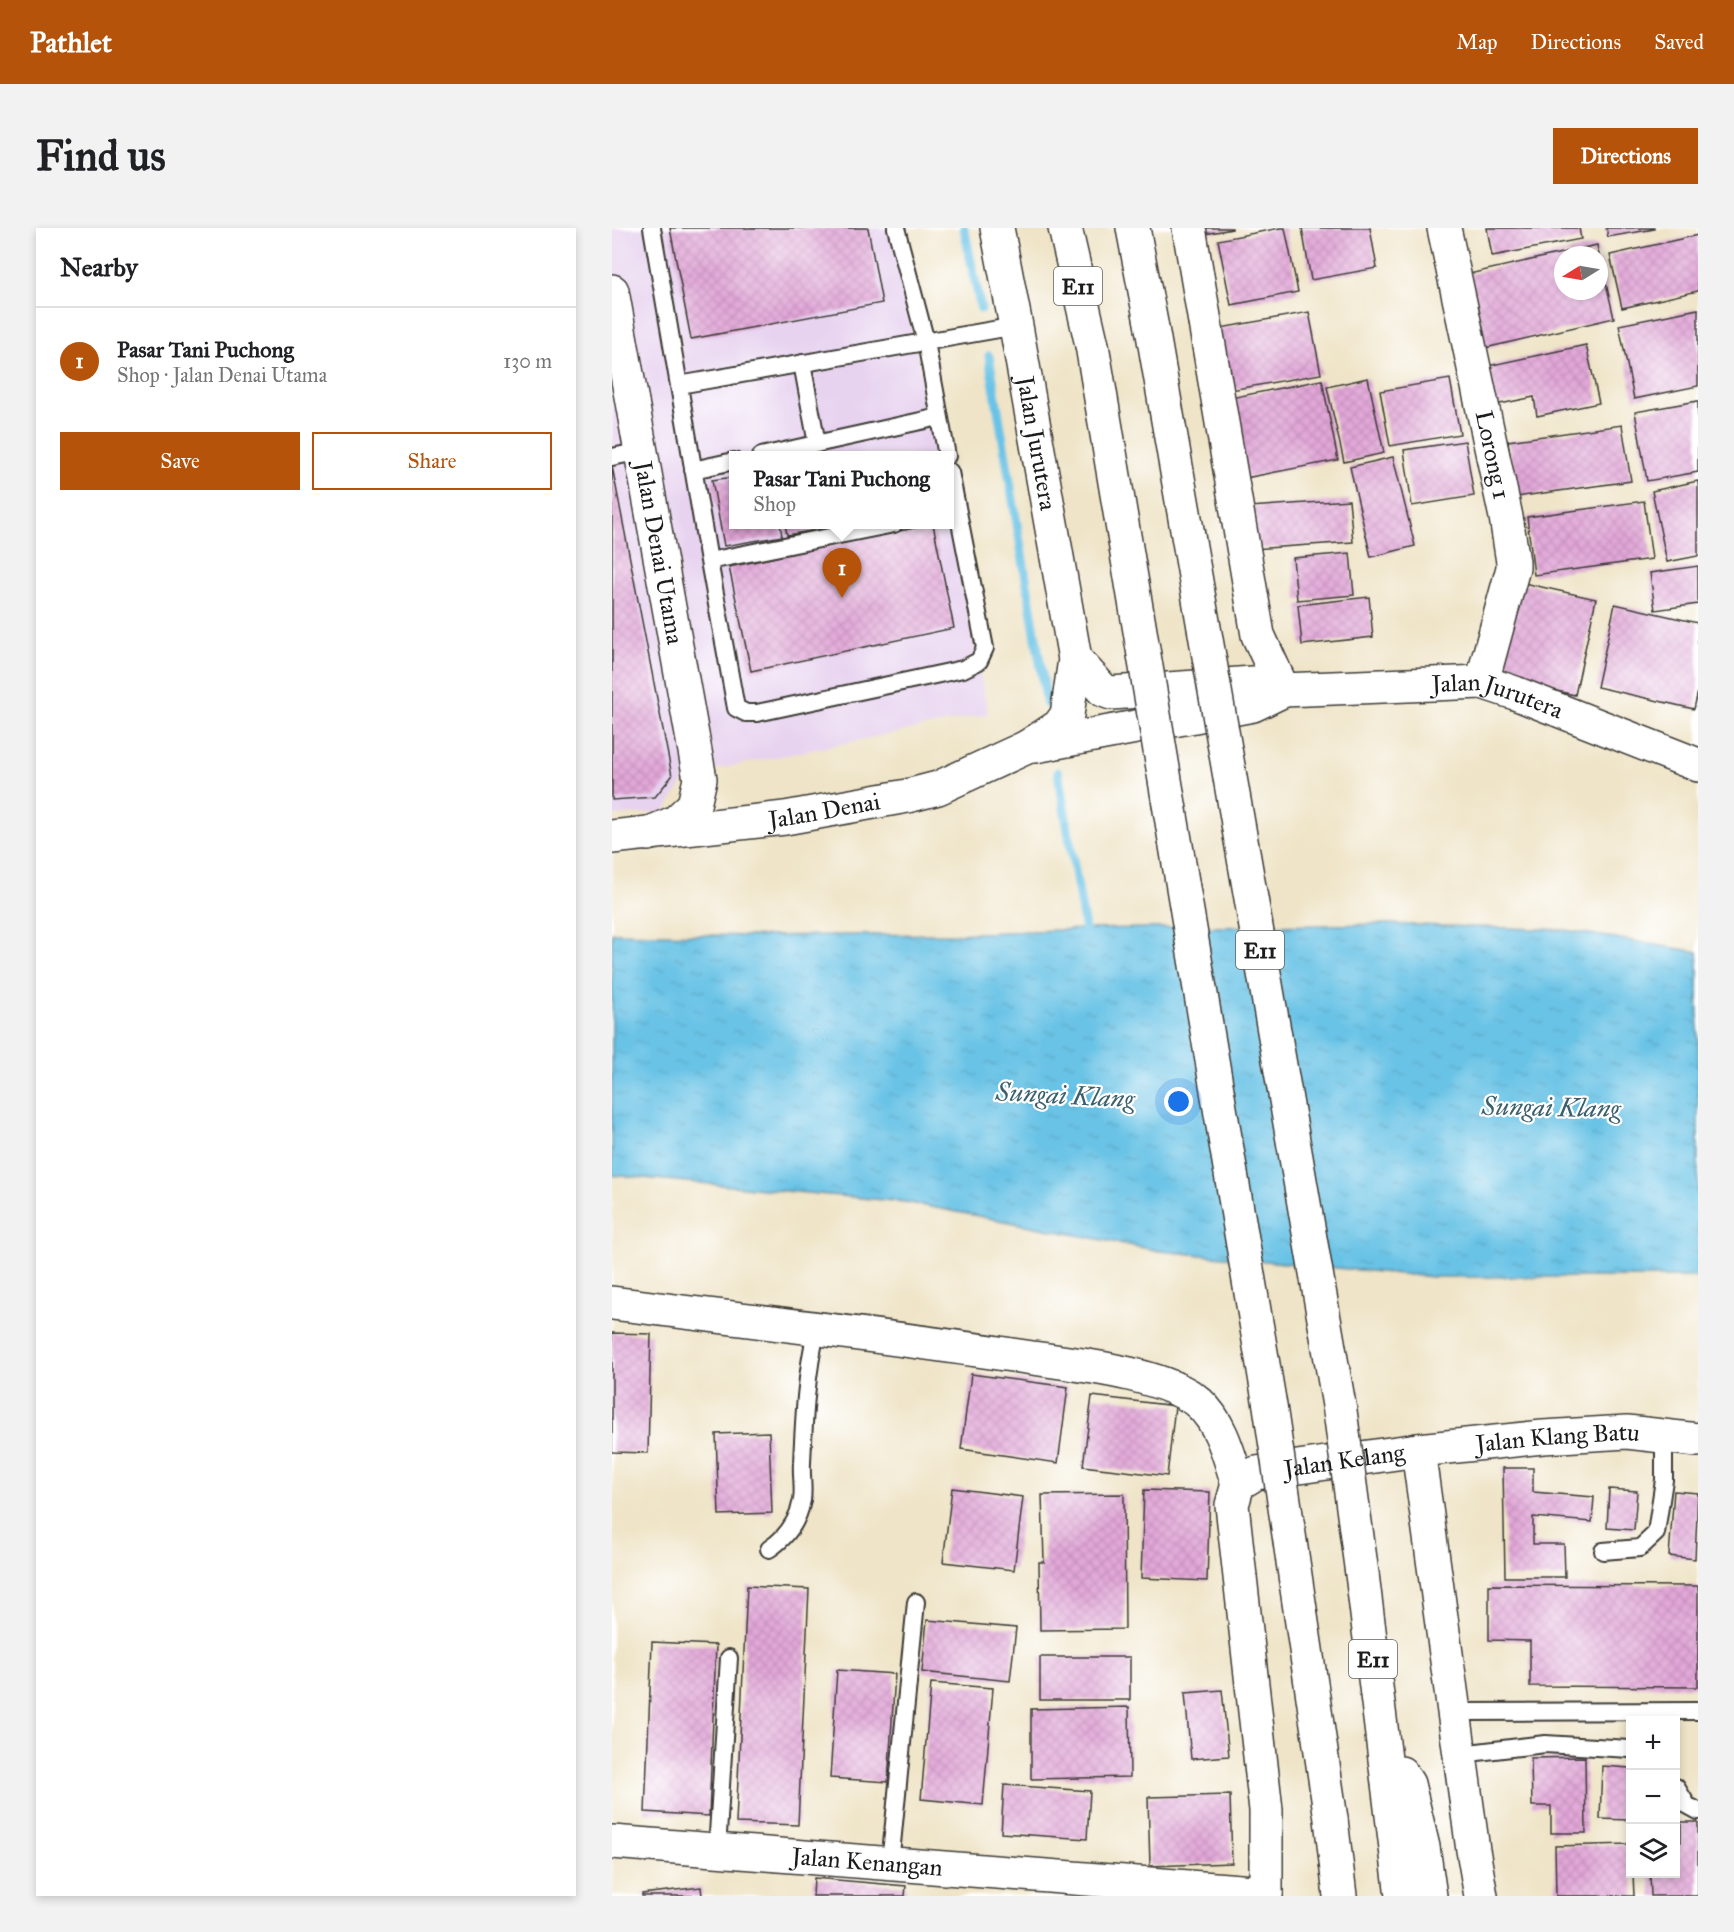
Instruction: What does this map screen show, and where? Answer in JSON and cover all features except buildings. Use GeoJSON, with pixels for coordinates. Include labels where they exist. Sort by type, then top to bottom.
{"type":"FeatureCollection","features":[{"type":"Feature","properties":{"kind":"main road","name":"Jalan Jurutera"},"geometry":{"type":"LineString","coordinates":[[997,228],[1075,659],[1067,715],[1059,726],[1027,747]]}},
{"type":"Feature","properties":{"kind":"main road","name":"E11"},"geometry":{"type":"LineString","coordinates":[[1065,228],[1092,345],[1270,1406],[1331,1819],[1340,1896]]}},
{"type":"Feature","properties":{"kind":"main road","name":"E11"},"geometry":{"type":"LineString","coordinates":[[1133,228],[1340,1411],[1402,1896]]}},
{"type":"Feature","properties":{"kind":"main road"},"geometry":{"type":"LineString","coordinates":[[1189,228],[1258,635],[1284,690]]}},
{"type":"Feature","properties":{"kind":"main road","name":"Lorong 1"},"geometry":{"type":"LineString","coordinates":[[1444,228],[1514,562],[1482,682]]}},
{"type":"Feature","properties":{"kind":"main road","name":"Jalan Denai Utama"},"geometry":{"type":"LineString","coordinates":[[612,291],[627,454],[700,779],[694,805],[676,822],[648,834]]}},
{"type":"Feature","properties":{"kind":"main road","name":"Jalan Jurutera"},"geometry":{"type":"LineString","coordinates":[[1075,659],[1103,690],[1111,693],[1252,684],[1284,690],[1482,682],[1698,765]]}},
{"type":"Feature","properties":{"kind":"main road","name":"Jalan Jurutera"},"geometry":{"type":"LineString","coordinates":[[1027,747],[1253,705],[1284,690]]}},
{"type":"Feature","properties":{"kind":"main road","name":"Jalan Denai"},"geometry":{"type":"LineString","coordinates":[[612,837],[785,818],[907,796],[938,788],[1027,747]]}},
{"type":"Feature","properties":{"kind":"main road"},"geometry":{"type":"LineString","coordinates":[[700,779],[725,807],[749,814],[785,818]]}},
{"type":"Feature","properties":{"kind":"main road"},"geometry":{"type":"LineString","coordinates":[[612,1303],[915,1341],[1126,1373],[1177,1389],[1200,1403],[1221,1431],[1238,1484],[1232,1505],[1266,1810],[1266,1895]]}},
{"type":"Feature","properties":{"kind":"main road","name":"Jalan Klang Batu"},"geometry":{"type":"LineString","coordinates":[[1418,1450],[1554,1436],[1627,1432],[1698,1440]]}},
{"type":"Feature","properties":{"kind":"main road","name":"Jalan Kelang"},"geometry":{"type":"LineString","coordinates":[[1238,1484],[1256,1473],[1418,1450],[1481,1896]]}},
{"type":"Feature","properties":{"kind":"main road"},"geometry":{"type":"LineString","coordinates":[[1383,1744],[1408,1784],[1423,1847],[1430,1896]]}},
{"type":"Feature","properties":{"kind":"main road","name":"Jalan Kenangan"},"geometry":{"type":"LineString","coordinates":[[612,1842],[1266,1895]]}},
{"type":"Feature","properties":{"kind":"lane"},"geometry":{"type":"LineString","coordinates":[[652,228],[736,708],[746,713],[757,713],[963,669],[979,661],[985,648],[954,513]]}},
{"type":"Feature","properties":{"kind":"lane"},"geometry":{"type":"LineString","coordinates":[[896,228],[926,342],[946,451]]}},
{"type":"Feature","properties":{"kind":"lane"},"geometry":{"type":"LineString","coordinates":[[679,384],[1016,326]]}},
{"type":"Feature","properties":{"kind":"lane"},"geometry":{"type":"LineString","coordinates":[[802,363],[817,444]]}},
{"type":"Feature","properties":{"kind":"lane"},"geometry":{"type":"LineString","coordinates":[[784,451],[939,417]]}},
{"type":"Feature","properties":{"kind":"lane"},"geometry":{"type":"LineString","coordinates":[[693,470],[729,462]]}},
{"type":"Feature","properties":{"kind":"lane"},"geometry":{"type":"LineString","coordinates":[[709,561],[873,529]]}},
{"type":"Feature","properties":{"kind":"lane"},"geometry":{"type":"LineString","coordinates":[[769,1549],[783,1540],[789,1531],[802,1499],[805,1391],[817,1328]]}},
{"type":"Feature","properties":{"kind":"lane"},"geometry":{"type":"LineString","coordinates":[[1603,1551],[1640,1548],[1656,1533],[1664,1480],[1664,1437]]}},
{"type":"Feature","properties":{"kind":"lane"},"geometry":{"type":"LineString","coordinates":[[890,1864],[916,1602]]}},
{"type":"Feature","properties":{"kind":"lane"},"geometry":{"type":"LineString","coordinates":[[717,1850],[729,1658]]}},
{"type":"Feature","properties":{"kind":"lane"},"geometry":{"type":"LineString","coordinates":[[1455,1712],[1698,1711]]}},
{"type":"Feature","properties":{"kind":"lane"},"geometry":{"type":"LineString","coordinates":[[1461,1754],[1545,1744],[1626,1749]]}},
{"type":"Feature","properties":{"kind":"lane"},"geometry":{"type":"LineString","coordinates":[[1680,1794],[1686,1805],[1698,1811]]}},
{"type":"Feature","properties":{"kind":"shaded area"},"geometry":{"type":"Polygon","coordinates":[[[612,228],[892,228],[936,451],[729,451],[729,529],[951,529],[988,714],[688,775],[664,812],[612,816],[612,228]]]}},
{"type":"Feature","properties":{"kind":"water","name":"Sungai Klang"},"geometry":{"type":"Polygon","coordinates":[[[1388,924],[1565,930],[1698,952],[1698,1277],[1432,1277],[1160,1251],[905,1202],[612,1175],[612,933],[752,936],[955,934],[1085,929],[1388,924]]]}},
{"type":"Feature","properties":{"kind":"waterway"},"geometry":{"type":"LineString","coordinates":[[964,228],[981,309]]}},
{"type":"Feature","properties":{"kind":"waterway"},"geometry":{"type":"LineString","coordinates":[[989,356],[1047,704]]}},
{"type":"Feature","properties":{"kind":"waterway"},"geometry":{"type":"LineString","coordinates":[[1058,772],[1085,929]]}},
{"type":"Feature","properties":{"kind":"place","name":"Pasar Tani Puchong"},"geometry":{"type":"Point","coordinates":[842,598]}}]}
